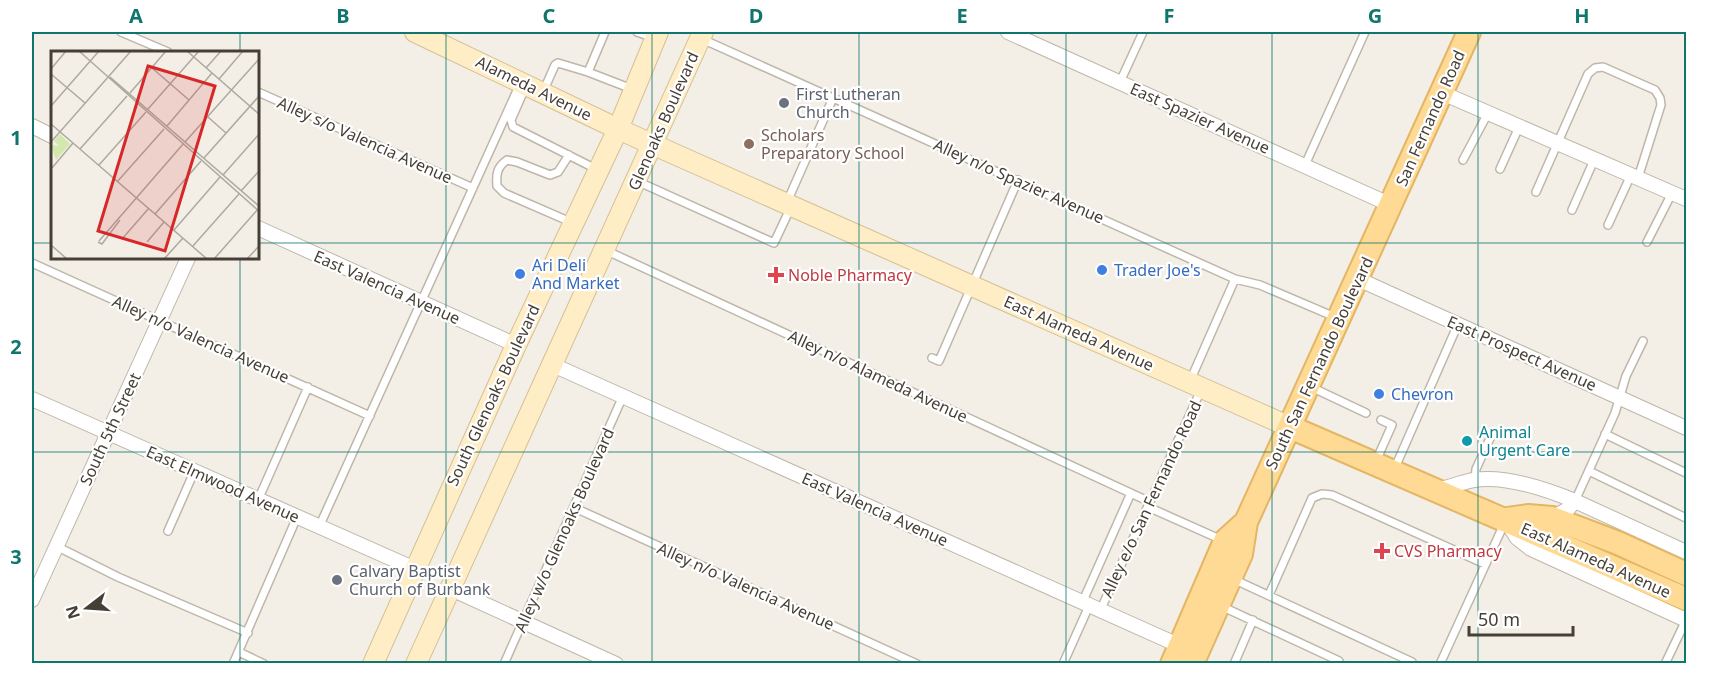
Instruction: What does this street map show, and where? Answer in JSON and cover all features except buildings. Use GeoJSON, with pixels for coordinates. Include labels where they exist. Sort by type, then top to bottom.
{"type":"FeatureCollection","features":[{"type":"Feature","properties":{"kind":"main road","name":"Alameda Avenue"},"geometry":{"type":"LineString","coordinates":[[415,32],[618,129],[653,143]]}},
{"type":"Feature","properties":{"kind":"main road","name":"San Fernando Road"},"geometry":{"type":"LineString","coordinates":[[1391,205],[1469,32]]}},
{"type":"Feature","properties":{"kind":"main road"},"geometry":{"type":"LineString","coordinates":[[618,129],[634,90],[650,34]]}},
{"type":"Feature","properties":{"kind":"main road","name":"Glenoaks Boulevard"},"geometry":{"type":"LineString","coordinates":[[605,250],[702,35]]}},
{"type":"Feature","properties":{"kind":"main road","name":"South Glenoaks Boulevard"},"geometry":{"type":"LineString","coordinates":[[373,663],[516,345],[618,129]]}},
{"type":"Feature","properties":{"kind":"main road","name":"East Alameda Avenue"},"geometry":{"type":"LineString","coordinates":[[653,143],[1290,427],[1686,599]]}},
{"type":"Feature","properties":{"kind":"main road","name":"South San Fernando Boulevard"},"geometry":{"type":"LineString","coordinates":[[1185,657],[1219,605],[1241,554],[1246,522],[1391,205]]}},
{"type":"Feature","properties":{"kind":"main road"},"geometry":{"type":"LineString","coordinates":[[416,663],[605,250]]}},
{"type":"Feature","properties":{"kind":"main road","name":"East Alameda Avenue"},"geometry":{"type":"LineString","coordinates":[[1506,519],[1528,516],[1552,518],[1618,543],[1686,574]]}},
{"type":"Feature","properties":{"kind":"main road","name":"South San Fernando Boulevard"},"geometry":{"type":"LineString","coordinates":[[1185,657],[1226,541],[1246,522]]}},
{"type":"Feature","properties":{"kind":"street","name":"East Spazier Avenue"},"geometry":{"type":"LineString","coordinates":[[1008,32],[1034,37],[1120,82],[1391,205]]}},
{"type":"Feature","properties":{"kind":"street"},"geometry":{"type":"LineString","coordinates":[[1440,92],[1686,199]]}},
{"type":"Feature","properties":{"kind":"street"},"geometry":{"type":"LineString","coordinates":[[32,126],[51,136]]}},
{"type":"Feature","properties":{"kind":"street","name":"East Valencia Avenue"},"geometry":{"type":"LineString","coordinates":[[260,229],[516,345]]}},
{"type":"Feature","properties":{"kind":"street","name":"South 5th Street"},"geometry":{"type":"LineString","coordinates":[[32,600],[187,260]]}},
{"type":"Feature","properties":{"kind":"street","name":"East Prospect Avenue"},"geometry":{"type":"LineString","coordinates":[[1358,279],[1686,428]]}},
{"type":"Feature","properties":{"kind":"street","name":"East Valencia Avenue"},"geometry":{"type":"LineString","coordinates":[[553,365],[1091,606],[1185,657]]}},
{"type":"Feature","properties":{"kind":"street","name":"East Elmwood Avenue"},"geometry":{"type":"LineString","coordinates":[[32,399],[415,569]]}},
{"type":"Feature","properties":{"kind":"street"},"geometry":{"type":"LineString","coordinates":[[1435,491],[1475,480],[1520,482],[1549,490],[1686,552]]}},
{"type":"Feature","properties":{"kind":"street"},"geometry":{"type":"LineString","coordinates":[[1552,518],[1568,509],[1575,501]]}},
{"type":"Feature","properties":{"kind":"street"},"geometry":{"type":"LineString","coordinates":[[1506,519],[1517,538],[1531,549],[1686,620]]}},
{"type":"Feature","properties":{"kind":"street"},"geometry":{"type":"LineString","coordinates":[[449,588],[615,663]]}},
{"type":"Feature","properties":{"kind":"lane"},"geometry":{"type":"LineString","coordinates":[[121,32],[166,51]]}},
{"type":"Feature","properties":{"kind":"lane"},"geometry":{"type":"LineString","coordinates":[[588,72],[605,32]]}},
{"type":"Feature","properties":{"kind":"lane"},"geometry":{"type":"LineString","coordinates":[[1120,82],[1143,32]]}},
{"type":"Feature","properties":{"kind":"lane"},"geometry":{"type":"LineString","coordinates":[[1305,165],[1365,32]]}},
{"type":"Feature","properties":{"kind":"lane","name":"Alley n/o Spazier Avenue"},"geometry":{"type":"LineString","coordinates":[[702,35],[833,98],[1235,279],[1260,285],[1338,318]]}},
{"type":"Feature","properties":{"kind":"lane"},"geometry":{"type":"LineString","coordinates":[[319,527],[474,186],[530,85],[558,63],[634,90]]}},
{"type":"Feature","properties":{"kind":"lane"},"geometry":{"type":"LineString","coordinates":[[1536,192],[1552,142],[1588,74],[1595,68],[1603,67],[1655,90],[1661,105],[1634,177],[1608,225]]}},
{"type":"Feature","properties":{"kind":"lane"},"geometry":{"type":"LineString","coordinates":[[530,85],[511,120],[513,127],[598,171]]}},
{"type":"Feature","properties":{"kind":"lane","name":"Alley s/o Valencia Avenue"},"geometry":{"type":"LineString","coordinates":[[260,93],[474,186]]}},
{"type":"Feature","properties":{"kind":"lane"},"geometry":{"type":"LineString","coordinates":[[636,181],[774,243],[833,98]]}},
{"type":"Feature","properties":{"kind":"lane"},"geometry":{"type":"LineString","coordinates":[[1463,159],[1488,113]]}},
{"type":"Feature","properties":{"kind":"lane"},"geometry":{"type":"LineString","coordinates":[[1500,169],[1519,127]]}},
{"type":"Feature","properties":{"kind":"lane"},"geometry":{"type":"LineString","coordinates":[[568,155],[558,172],[550,175],[507,160],[500,165],[496,176],[497,186],[504,193],[573,223]]}},
{"type":"Feature","properties":{"kind":"lane"},"geometry":{"type":"LineString","coordinates":[[1572,210],[1594,160]]}},
{"type":"Feature","properties":{"kind":"lane"},"geometry":{"type":"LineString","coordinates":[[932,358],[939,361],[1018,180]]}},
{"type":"Feature","properties":{"kind":"lane"},"geometry":{"type":"LineString","coordinates":[[1647,242],[1672,193]]}},
{"type":"Feature","properties":{"kind":"lane","name":"Alley n/o Alameda Avenue"},"geometry":{"type":"LineString","coordinates":[[605,250],[1131,493],[1149,505],[1226,541]]}},
{"type":"Feature","properties":{"kind":"lane","name":"Alley n/o Valencia Avenue"},"geometry":{"type":"LineString","coordinates":[[32,263],[370,416]]}},
{"type":"Feature","properties":{"kind":"lane"},"geometry":{"type":"LineString","coordinates":[[1196,385],[1235,279]]}},
{"type":"Feature","properties":{"kind":"lane"},"geometry":{"type":"LineString","coordinates":[[1384,468],[1458,324]]}},
{"type":"Feature","properties":{"kind":"lane"},"geometry":{"type":"LineString","coordinates":[[1575,501],[1620,398],[1626,376],[1643,341]]}},
{"type":"Feature","properties":{"kind":"lane","name":"Alley e/o San Fernando Road"},"geometry":{"type":"LineString","coordinates":[[1063,663],[1091,606],[1149,505],[1196,385]]}},
{"type":"Feature","properties":{"kind":"lane"},"geometry":{"type":"LineString","coordinates":[[1309,386],[1366,413]]}},
{"type":"Feature","properties":{"kind":"lane"},"geometry":{"type":"LineString","coordinates":[[258,500],[308,387]]}},
{"type":"Feature","properties":{"kind":"lane","name":"Alley w/o Glenoaks Boulevard"},"geometry":{"type":"LineString","coordinates":[[504,663],[623,396]]}},
{"type":"Feature","properties":{"kind":"lane"},"geometry":{"type":"LineString","coordinates":[[1381,420],[1392,425],[1384,468]]}},
{"type":"Feature","properties":{"kind":"lane"},"geometry":{"type":"LineString","coordinates":[[1475,480],[1476,469],[1492,434]]}},
{"type":"Feature","properties":{"kind":"lane"},"geometry":{"type":"LineString","coordinates":[[1605,434],[1686,473]]}},
{"type":"Feature","properties":{"kind":"lane"},"geometry":{"type":"LineString","coordinates":[[1589,471],[1686,518]]}},
{"type":"Feature","properties":{"kind":"lane"},"geometry":{"type":"LineString","coordinates":[[168,531],[194,472]]}},
{"type":"Feature","properties":{"kind":"lane"},"geometry":{"type":"LineString","coordinates":[[1091,606],[1131,493]]}},
{"type":"Feature","properties":{"kind":"lane"},"geometry":{"type":"LineString","coordinates":[[1269,595],[1312,498],[1322,494],[1332,495],[1485,564]]}},
{"type":"Feature","properties":{"kind":"lane","name":"Alley n/o Valencia Avenue"},"geometry":{"type":"LineString","coordinates":[[574,508],[917,663]]}},
{"type":"Feature","properties":{"kind":"lane"},"geometry":{"type":"LineString","coordinates":[[233,663],[297,517]]}},
{"type":"Feature","properties":{"kind":"lane"},"geometry":{"type":"LineString","coordinates":[[1440,663],[1506,519]]}},
{"type":"Feature","properties":{"kind":"lane"},"geometry":{"type":"LineString","coordinates":[[56,546],[118,577],[248,633]]}},
{"type":"Feature","properties":{"kind":"lane"},"geometry":{"type":"LineString","coordinates":[[1231,578],[1413,663]]}},
{"type":"Feature","properties":{"kind":"lane"},"geometry":{"type":"LineString","coordinates":[[1219,605],[1340,663]]}},
{"type":"Feature","properties":{"kind":"lane"},"geometry":{"type":"LineString","coordinates":[[1234,663],[1253,620]]}},
{"type":"Feature","properties":{"kind":"lane"},"geometry":{"type":"LineString","coordinates":[[1665,663],[1686,620]]}},
{"type":"Feature","properties":{"kind":"lane"},"geometry":{"type":"LineString","coordinates":[[239,652],[264,663]]}},
{"type":"Feature","properties":{"kind":"place","name":"First Lutheran Church"},"geometry":{"type":"Point","coordinates":[784,103]}},
{"type":"Feature","properties":{"kind":"place","name":"Scholars Preparatory School"},"geometry":{"type":"Point","coordinates":[749,144]}},
{"type":"Feature","properties":{"kind":"place","name":"Trader Joe's"},"geometry":{"type":"Point","coordinates":[1102,270]}},
{"type":"Feature","properties":{"kind":"place","name":"Ari Deli And Market"},"geometry":{"type":"Point","coordinates":[520,274]}},
{"type":"Feature","properties":{"kind":"place","name":"Noble Pharmacy"},"geometry":{"type":"Point","coordinates":[776,275]}},
{"type":"Feature","properties":{"kind":"place","name":"Chevron"},"geometry":{"type":"Point","coordinates":[1379,394]}},
{"type":"Feature","properties":{"kind":"place","name":"Animal Urgent Care"},"geometry":{"type":"Point","coordinates":[1467,441]}},
{"type":"Feature","properties":{"kind":"place","name":"CVS Pharmacy"},"geometry":{"type":"Point","coordinates":[1382,551]}},
{"type":"Feature","properties":{"kind":"place","name":"Calvary Baptist Church of Burbank"},"geometry":{"type":"Point","coordinates":[337,580]}}]}
